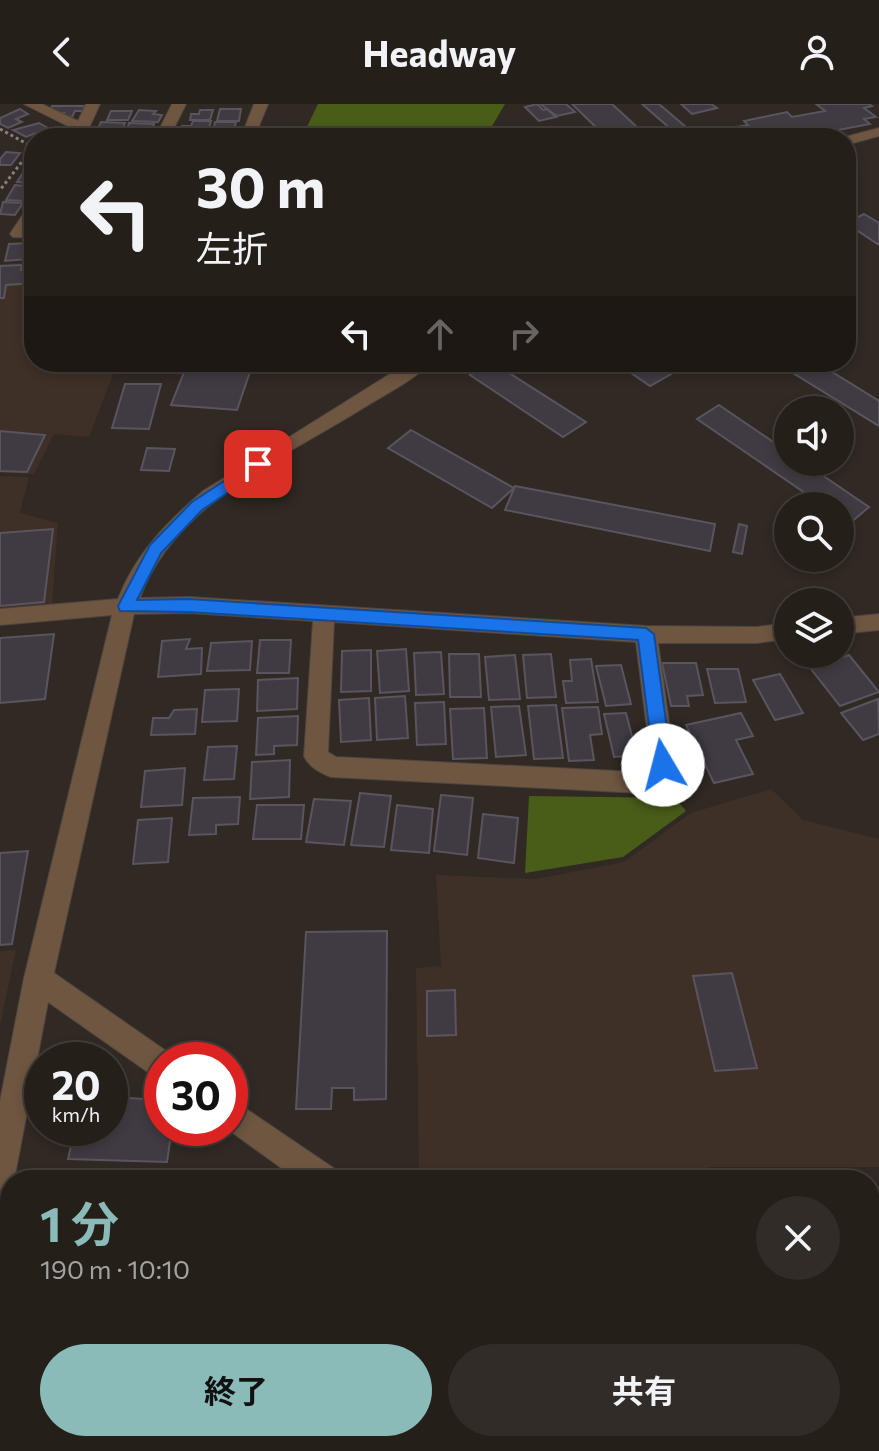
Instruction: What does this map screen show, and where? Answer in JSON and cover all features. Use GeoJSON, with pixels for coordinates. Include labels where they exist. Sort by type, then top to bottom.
{"type":"FeatureCollection","features":[{"type":"Feature","properties":{"kind":"street"},"geometry":{"type":"LineString","coordinates":[[31,104],[69,128]]}},
{"type":"Feature","properties":{"kind":"street"},"geometry":{"type":"LineString","coordinates":[[82,128],[93,104]]}},
{"type":"Feature","properties":{"kind":"street"},"geometry":{"type":"LineString","coordinates":[[167,128],[179,104]]}},
{"type":"Feature","properties":{"kind":"street"},"geometry":{"type":"LineString","coordinates":[[251,128],[261,104]]}},
{"type":"Feature","properties":{"kind":"street"},"geometry":{"type":"LineString","coordinates":[[856,138],[879,132]]}},
{"type":"Feature","properties":{"kind":"street"},"geometry":{"type":"LineString","coordinates":[[1,1170],[38,978],[126,606],[155,549],[197,506],[258,464],[408,372]]}},
{"type":"Feature","properties":{"kind":"street"},"geometry":{"type":"LineString","coordinates":[[0,617],[126,606],[189,605],[646,634],[774,633]]}},
{"type":"Feature","properties":{"kind":"street"},"geometry":{"type":"LineString","coordinates":[[324,613],[316,756],[331,767],[641,783],[663,765],[646,634]]}},
{"type":"Feature","properties":{"kind":"street"},"geometry":{"type":"LineString","coordinates":[[854,625],[879,622]]}},
{"type":"Feature","properties":{"kind":"street"},"geometry":{"type":"LineString","coordinates":[[38,978],[144,1052]]}},
{"type":"Feature","properties":{"kind":"street"},"geometry":{"type":"LineString","coordinates":[[248,1126],[310,1170]]}},
{"type":"Feature","properties":{"kind":"path"},"geometry":{"type":"LineString","coordinates":[[0,129],[24,142]]}},
{"type":"Feature","properties":{"kind":"path"},"geometry":{"type":"LineString","coordinates":[[0,190],[24,159]]}},
{"type":"Feature","properties":{"kind":"shaded area"},"geometry":{"type":"Polygon","coordinates":[[[24,263],[24,372],[114,372],[89,437],[54,434],[34,474],[0,473],[0,264],[24,263]]]}},
{"type":"Feature","properties":{"kind":"shaded area"},"geometry":{"type":"Polygon","coordinates":[[[0,476],[29,477],[20,513],[58,523],[52,605],[0,610],[0,476]]]}},
{"type":"Feature","properties":{"kind":"shaded area"},"geometry":{"type":"Polygon","coordinates":[[[771,789],[803,820],[879,839],[879,1167],[419,1170],[416,968],[441,966],[436,875],[536,879],[624,862],[691,813],[771,789]]]}},
{"type":"Feature","properties":{"kind":"shaded area"},"geometry":{"type":"Polygon","coordinates":[[[16,950],[0,1025],[0,951],[16,950]]]}},
{"type":"Feature","properties":{"kind":"green space"},"geometry":{"type":"Polygon","coordinates":[[[318,104],[505,104],[491,128],[306,128],[318,104]]]}},
{"type":"Feature","properties":{"kind":"green space"},"geometry":{"type":"Polygon","coordinates":[[[529,796],[675,798],[686,811],[623,857],[525,873],[529,796]]]}},
{"type":"Feature","properties":{"kind":"building"},"geometry":{"type":"Polygon","coordinates":[[[537,104],[556,117],[539,121],[525,107],[537,104]]]}},
{"type":"Feature","properties":{"kind":"building"},"geometry":{"type":"Polygon","coordinates":[[[540,104],[566,104],[575,112],[557,116],[540,104]]]}},
{"type":"Feature","properties":{"kind":"building"},"geometry":{"type":"Polygon","coordinates":[[[572,104],[612,104],[638,128],[597,128],[572,104]]]}},
{"type":"Feature","properties":{"kind":"building"},"geometry":{"type":"Polygon","coordinates":[[[642,104],[659,104],[687,128],[670,128],[642,104]]]}},
{"type":"Feature","properties":{"kind":"building"},"geometry":{"type":"Polygon","coordinates":[[[681,104],[711,104],[717,108],[692,114],[681,104]]]}},
{"type":"Feature","properties":{"kind":"building"},"geometry":{"type":"Polygon","coordinates":[[[816,104],[869,104],[872,106],[864,108],[876,117],[864,119],[870,124],[849,128],[731,128],[748,125],[744,121],[787,112],[792,117],[825,111],[816,104]]]}},
{"type":"Feature","properties":{"kind":"building"},"geometry":{"type":"Polygon","coordinates":[[[52,106],[85,106],[83,111],[75,111],[72,117],[61,117],[64,113],[49,113],[52,106]]]}},
{"type":"Feature","properties":{"kind":"building"},"geometry":{"type":"Polygon","coordinates":[[[20,109],[28,114],[16,119],[22,122],[8,128],[0,124],[0,118],[20,109]]]}},
{"type":"Feature","properties":{"kind":"building"},"geometry":{"type":"Polygon","coordinates":[[[220,109],[241,109],[239,121],[217,121],[220,109]]]}},
{"type":"Feature","properties":{"kind":"building"},"geometry":{"type":"Polygon","coordinates":[[[139,110],[156,111],[153,114],[162,115],[158,122],[132,121],[139,110]]]}},
{"type":"Feature","properties":{"kind":"building"},"geometry":{"type":"Polygon","coordinates":[[[200,110],[213,110],[210,120],[190,120],[191,114],[199,114],[200,110]]]}},
{"type":"Feature","properties":{"kind":"building"},"geometry":{"type":"Polygon","coordinates":[[[111,111],[132,111],[128,120],[107,120],[111,111]]]}},
{"type":"Feature","properties":{"kind":"building"},"geometry":{"type":"Polygon","coordinates":[[[193,121],[211,121],[209,128],[182,128],[191,126],[193,121]]]}},
{"type":"Feature","properties":{"kind":"building"},"geometry":{"type":"Polygon","coordinates":[[[101,122],[125,123],[123,128],[98,128],[101,122]]]}},
{"type":"Feature","properties":{"kind":"building"},"geometry":{"type":"Polygon","coordinates":[[[215,122],[236,122],[235,128],[214,128],[215,122]]]}},
{"type":"Feature","properties":{"kind":"building"},"geometry":{"type":"Polygon","coordinates":[[[39,123],[48,128],[24,128],[24,136],[13,130],[39,123]]]}},
{"type":"Feature","properties":{"kind":"building"},"geometry":{"type":"Polygon","coordinates":[[[129,123],[154,124],[153,128],[128,128],[129,123]]]}},
{"type":"Feature","properties":{"kind":"building"},"geometry":{"type":"Polygon","coordinates":[[[6,152],[20,153],[11,165],[0,165],[0,159],[6,152]]]}},
{"type":"Feature","properties":{"kind":"building"},"geometry":{"type":"Polygon","coordinates":[[[15,185],[24,186],[24,201],[6,200],[15,185]]]}},
{"type":"Feature","properties":{"kind":"building"},"geometry":{"type":"Polygon","coordinates":[[[3,202],[23,203],[15,215],[0,214],[3,202]]]}},
{"type":"Feature","properties":{"kind":"building"},"geometry":{"type":"Polygon","coordinates":[[[864,214],[879,223],[879,245],[856,230],[856,218],[864,214]]]}},
{"type":"Feature","properties":{"kind":"building"},"geometry":{"type":"Polygon","coordinates":[[[24,243],[24,259],[5,261],[9,244],[24,243]]]}},
{"type":"Feature","properties":{"kind":"building"},"geometry":{"type":"Polygon","coordinates":[[[22,265],[21,270],[24,270],[24,284],[6,285],[4,298],[0,298],[0,266],[22,265]]]}},
{"type":"Feature","properties":{"kind":"building"},"geometry":{"type":"Polygon","coordinates":[[[184,372],[250,372],[237,410],[171,405],[184,372]]]}},
{"type":"Feature","properties":{"kind":"building"},"geometry":{"type":"Polygon","coordinates":[[[475,372],[508,372],[586,422],[563,437],[470,375],[475,372]]]}},
{"type":"Feature","properties":{"kind":"building"},"geometry":{"type":"Polygon","coordinates":[[[630,372],[673,373],[650,386],[630,372]]]}},
{"type":"Feature","properties":{"kind":"building"},"geometry":{"type":"Polygon","coordinates":[[[791,372],[832,372],[879,401],[879,426],[854,411],[854,396],[830,396],[791,372]]]}},
{"type":"Feature","properties":{"kind":"building"},"geometry":{"type":"Polygon","coordinates":[[[125,384],[161,384],[149,429],[112,428],[125,384]]]}},
{"type":"Feature","properties":{"kind":"building"},"geometry":{"type":"Polygon","coordinates":[[[719,405],[774,442],[774,472],[697,419],[719,405]]]}},
{"type":"Feature","properties":{"kind":"building"},"geometry":{"type":"Polygon","coordinates":[[[411,430],[514,488],[492,508],[388,448],[411,430]]]}},
{"type":"Feature","properties":{"kind":"building"},"geometry":{"type":"Polygon","coordinates":[[[0,431],[45,435],[27,472],[0,471],[0,431]]]}},
{"type":"Feature","properties":{"kind":"building"},"geometry":{"type":"Polygon","coordinates":[[[147,448],[175,449],[169,471],[141,470],[147,448]]]}},
{"type":"Feature","properties":{"kind":"building"},"geometry":{"type":"Polygon","coordinates":[[[780,476],[824,476],[847,492],[804,492],[780,476]]]}},
{"type":"Feature","properties":{"kind":"building"},"geometry":{"type":"Polygon","coordinates":[[[515,486],[715,524],[710,551],[505,510],[515,486]]]}},
{"type":"Feature","properties":{"kind":"building"},"geometry":{"type":"Polygon","coordinates":[[[854,497],[869,507],[854,520],[854,497]]]}},
{"type":"Feature","properties":{"kind":"building"},"geometry":{"type":"Polygon","coordinates":[[[739,524],[747,526],[742,554],[733,552],[739,524]]]}},
{"type":"Feature","properties":{"kind":"building"},"geometry":{"type":"Polygon","coordinates":[[[53,529],[44,602],[0,606],[0,533],[53,529]]]}},
{"type":"Feature","properties":{"kind":"building"},"geometry":{"type":"Polygon","coordinates":[[[54,634],[45,699],[0,703],[0,638],[54,634]]]}},
{"type":"Feature","properties":{"kind":"building"},"geometry":{"type":"Polygon","coordinates":[[[190,639],[186,649],[202,648],[201,674],[158,677],[162,641],[190,639]]]}},
{"type":"Feature","properties":{"kind":"building"},"geometry":{"type":"Polygon","coordinates":[[[260,640],[291,640],[289,673],[257,673],[260,640]]]}},
{"type":"Feature","properties":{"kind":"building"},"geometry":{"type":"Polygon","coordinates":[[[252,641],[250,670],[207,671],[211,643],[252,641]]]}},
{"type":"Feature","properties":{"kind":"building"},"geometry":{"type":"Polygon","coordinates":[[[406,649],[409,691],[380,693],[377,651],[406,649]]]}},
{"type":"Feature","properties":{"kind":"building"},"geometry":{"type":"Polygon","coordinates":[[[371,650],[371,691],[341,692],[342,651],[371,650]]]}},
{"type":"Feature","properties":{"kind":"building"},"geometry":{"type":"Polygon","coordinates":[[[441,652],[444,694],[416,695],[414,653],[441,652]]]}},
{"type":"Feature","properties":{"kind":"building"},"geometry":{"type":"Polygon","coordinates":[[[449,654],[479,654],[481,697],[450,697],[449,654]]]}},
{"type":"Feature","properties":{"kind":"building"},"geometry":{"type":"Polygon","coordinates":[[[551,654],[556,697],[527,698],[523,655],[551,654]]]}},
{"type":"Feature","properties":{"kind":"building"},"geometry":{"type":"Polygon","coordinates":[[[515,655],[520,699],[489,700],[485,657],[515,655]]]}},
{"type":"Feature","properties":{"kind":"building"},"geometry":{"type":"Polygon","coordinates":[[[591,659],[598,702],[566,703],[563,681],[572,681],[570,660],[591,659]]]}},
{"type":"Feature","properties":{"kind":"building"},"geometry":{"type":"Polygon","coordinates":[[[854,661],[879,692],[840,706],[811,669],[854,668],[854,661]]]}},
{"type":"Feature","properties":{"kind":"building"},"geometry":{"type":"Polygon","coordinates":[[[662,663],[696,663],[703,695],[687,696],[689,706],[671,706],[662,663]]]}},
{"type":"Feature","properties":{"kind":"building"},"geometry":{"type":"Polygon","coordinates":[[[621,665],[631,704],[606,706],[596,666],[621,665]]]}},
{"type":"Feature","properties":{"kind":"building"},"geometry":{"type":"Polygon","coordinates":[[[707,669],[738,669],[746,702],[715,703],[707,669]]]}},
{"type":"Feature","properties":{"kind":"building"},"geometry":{"type":"Polygon","coordinates":[[[780,674],[803,713],[775,720],[753,680],[780,674]]]}},
{"type":"Feature","properties":{"kind":"building"},"geometry":{"type":"Polygon","coordinates":[[[298,678],[297,709],[257,711],[258,680],[298,678]]]}},
{"type":"Feature","properties":{"kind":"building"},"geometry":{"type":"Polygon","coordinates":[[[239,689],[237,721],[202,722],[205,690],[239,689]]]}},
{"type":"Feature","properties":{"kind":"building"},"geometry":{"type":"Polygon","coordinates":[[[405,696],[408,738],[377,740],[375,698],[405,696]]]}},
{"type":"Feature","properties":{"kind":"building"},"geometry":{"type":"Polygon","coordinates":[[[369,698],[371,740],[341,742],[339,700],[369,698]]]}},
{"type":"Feature","properties":{"kind":"building"},"geometry":{"type":"Polygon","coordinates":[[[878,699],[879,734],[863,740],[841,713],[878,699]]]}},
{"type":"Feature","properties":{"kind":"building"},"geometry":{"type":"Polygon","coordinates":[[[444,702],[446,744],[417,745],[415,703],[444,702]]]}},
{"type":"Feature","properties":{"kind":"building"},"geometry":{"type":"Polygon","coordinates":[[[556,705],[563,758],[534,759],[528,706],[556,705]]]}},
{"type":"Feature","properties":{"kind":"building"},"geometry":{"type":"Polygon","coordinates":[[[519,706],[526,755],[496,757],[491,707],[519,706]]]}},
{"type":"Feature","properties":{"kind":"building"},"geometry":{"type":"Polygon","coordinates":[[[598,707],[602,734],[590,735],[594,760],[569,761],[562,708],[598,707]]]}},
{"type":"Feature","properties":{"kind":"building"},"geometry":{"type":"Polygon","coordinates":[[[484,708],[487,758],[453,759],[450,709],[484,708]]]}},
{"type":"Feature","properties":{"kind":"building"},"geometry":{"type":"Polygon","coordinates":[[[197,709],[195,734],[151,735],[153,718],[169,718],[174,710],[197,709]]]}},
{"type":"Feature","properties":{"kind":"building"},"geometry":{"type":"Polygon","coordinates":[[[626,713],[637,755],[614,757],[604,714],[626,713]]]}},
{"type":"Feature","properties":{"kind":"building"},"geometry":{"type":"Polygon","coordinates":[[[741,713],[753,736],[736,740],[753,774],[714,783],[686,725],[741,713]]]}},
{"type":"Feature","properties":{"kind":"building"},"geometry":{"type":"Polygon","coordinates":[[[298,716],[297,745],[274,746],[274,754],[256,755],[258,718],[298,716]]]}},
{"type":"Feature","properties":{"kind":"building"},"geometry":{"type":"Polygon","coordinates":[[[237,746],[234,779],[204,780],[208,747],[237,746]]]}},
{"type":"Feature","properties":{"kind":"building"},"geometry":{"type":"Polygon","coordinates":[[[290,760],[289,797],[250,799],[252,762],[290,760]]]}},
{"type":"Feature","properties":{"kind":"building"},"geometry":{"type":"Polygon","coordinates":[[[185,768],[182,805],[141,807],[145,771],[185,768]]]}},
{"type":"Feature","properties":{"kind":"building"},"geometry":{"type":"Polygon","coordinates":[[[360,793],[391,796],[384,847],[351,845],[360,793]]]}},
{"type":"Feature","properties":{"kind":"building"},"geometry":{"type":"Polygon","coordinates":[[[441,795],[473,798],[467,855],[434,851],[441,795]]]}},
{"type":"Feature","properties":{"kind":"building"},"geometry":{"type":"Polygon","coordinates":[[[240,797],[238,824],[216,825],[216,834],[189,835],[193,798],[240,797]]]}},
{"type":"Feature","properties":{"kind":"building"},"geometry":{"type":"Polygon","coordinates":[[[314,799],[351,801],[344,845],[306,842],[314,799]]]}},
{"type":"Feature","properties":{"kind":"building"},"geometry":{"type":"Polygon","coordinates":[[[257,805],[304,805],[301,839],[253,839],[257,805]]]}},
{"type":"Feature","properties":{"kind":"building"},"geometry":{"type":"Polygon","coordinates":[[[397,805],[433,809],[429,853],[391,850],[397,805]]]}},
{"type":"Feature","properties":{"kind":"building"},"geometry":{"type":"Polygon","coordinates":[[[483,814],[518,818],[514,863],[478,858],[483,814]]]}},
{"type":"Feature","properties":{"kind":"building"},"geometry":{"type":"Polygon","coordinates":[[[172,818],[168,862],[133,864],[138,820],[172,818]]]}},
{"type":"Feature","properties":{"kind":"building"},"geometry":{"type":"Polygon","coordinates":[[[28,851],[12,944],[0,945],[0,853],[28,851]]]}},
{"type":"Feature","properties":{"kind":"building"},"geometry":{"type":"Polygon","coordinates":[[[387,931],[386,1099],[354,1100],[354,1088],[332,1088],[331,1109],[296,1109],[306,932],[387,931]]]}},
{"type":"Feature","properties":{"kind":"building"},"geometry":{"type":"Polygon","coordinates":[[[732,973],[757,1068],[715,1071],[693,976],[732,973]]]}},
{"type":"Feature","properties":{"kind":"building"},"geometry":{"type":"Polygon","coordinates":[[[455,990],[456,1035],[427,1036],[427,991],[455,990]]]}},
{"type":"Feature","properties":{"kind":"building"},"geometry":{"type":"Polygon","coordinates":[[[128,1098],[144,1099],[144,1146],[169,1146],[167,1162],[68,1159],[71,1146],[128,1146],[128,1098]]]}},
{"type":"Feature","properties":{"kind":"route"},"geometry":{"type":"LineString","coordinates":[[258,464],[197,506],[155,549],[126,606],[189,605],[646,634],[663,765]]}}]}
